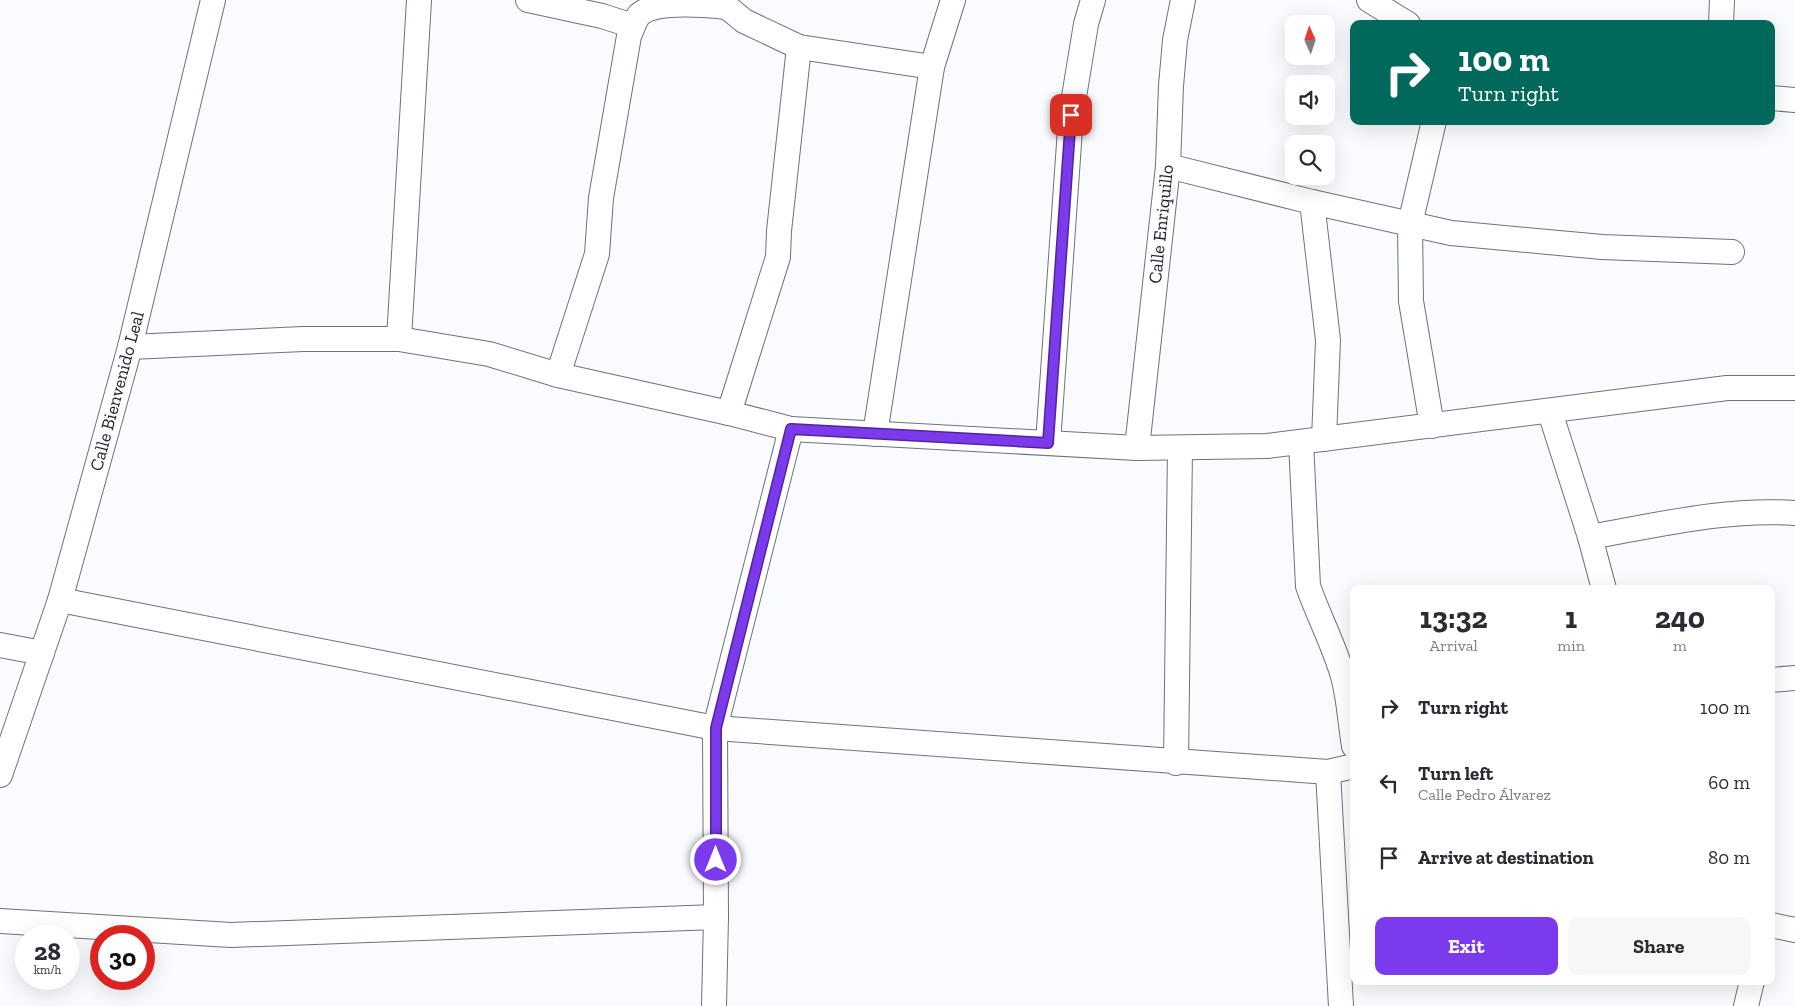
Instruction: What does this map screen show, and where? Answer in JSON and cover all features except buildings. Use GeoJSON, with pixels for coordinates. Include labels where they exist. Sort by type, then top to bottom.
{"type":"FeatureCollection","features":[{"type":"Feature","properties":{"kind":"street","name":"Calle Bienvenido Leal"},"geometry":{"type":"LineString","coordinates":[[0,775],[60,600],[130,348],[213,0]]}},
{"type":"Feature","properties":{"kind":"street"},"geometry":{"type":"LineString","coordinates":[[399,339],[419,0]]}},
{"type":"Feature","properties":{"kind":"street"},"geometry":{"type":"LineString","coordinates":[[528,0],[602,16],[633,26]]}},
{"type":"Feature","properties":{"kind":"street"},"geometry":{"type":"LineString","coordinates":[[875,434],[932,67],[953,0]]}},
{"type":"Feature","properties":{"kind":"street"},"geometry":{"type":"LineString","coordinates":[[1048,443],[1071,115],[1086,24],[1093,0]]}},
{"type":"Feature","properties":{"kind":"street","name":"Calle Enriquillo"},"geometry":{"type":"LineString","coordinates":[[1137,448],[1168,166],[1175,40],[1183,0]]}},
{"type":"Feature","properties":{"kind":"street"},"geometry":{"type":"LineString","coordinates":[[1370,0],[1402,20]]}},
{"type":"Feature","properties":{"kind":"street"},"geometry":{"type":"LineString","coordinates":[[1721,20],[1722,0]]}},
{"type":"Feature","properties":{"kind":"street"},"geometry":{"type":"LineString","coordinates":[[558,375],[597,254],[601,198],[628,36],[640,14],[657,6],[683,3],[726,4],[744,21],[799,47],[932,67]]}},
{"type":"Feature","properties":{"kind":"street"},"geometry":{"type":"LineString","coordinates":[[730,413],[778,257],[779,231],[799,47]]}},
{"type":"Feature","properties":{"kind":"street"},"geometry":{"type":"LineString","coordinates":[[1775,98],[1795,100]]}},
{"type":"Feature","properties":{"kind":"street"},"geometry":{"type":"LineString","coordinates":[[1432,426],[1411,301],[1410,224],[1433,125]]}},
{"type":"Feature","properties":{"kind":"street"},"geometry":{"type":"LineString","coordinates":[[1168,166],[1312,202],[1451,233],[1602,247],[1732,252]]}},
{"type":"Feature","properties":{"kind":"street"},"geometry":{"type":"LineString","coordinates":[[1312,202],[1328,340],[1312,441],[1308,586],[1343,675],[1350,720]]}},
{"type":"Feature","properties":{"kind":"street"},"geometry":{"type":"LineString","coordinates":[[130,348],[303,339],[399,339],[489,354],[558,375],[730,413],[791,429],[1137,448],[1267,446],[1550,412],[1727,388],[1795,388]]}},
{"type":"Feature","properties":{"kind":"street"},"geometry":{"type":"LineString","coordinates":[[1550,412],[1590,537],[1603,585]]}},
{"type":"Feature","properties":{"kind":"street"},"geometry":{"type":"LineString","coordinates":[[714,1006],[716,728],[791,429]]}},
{"type":"Feature","properties":{"kind":"street"},"geometry":{"type":"LineString","coordinates":[[1176,762],[1180,448]]}},
{"type":"Feature","properties":{"kind":"street"},"geometry":{"type":"LineString","coordinates":[[1590,537],[1711,515],[1773,511],[1795,513]]}},
{"type":"Feature","properties":{"kind":"street"},"geometry":{"type":"LineString","coordinates":[[60,600],[716,728],[1328,772],[1350,767]]}},
{"type":"Feature","properties":{"kind":"street"},"geometry":{"type":"LineString","coordinates":[[0,645],[42,653]]}},
{"type":"Feature","properties":{"kind":"street"},"geometry":{"type":"LineString","coordinates":[[1775,680],[1795,678]]}},
{"type":"Feature","properties":{"kind":"street"},"geometry":{"type":"LineString","coordinates":[[1328,772],[1341,1006]]}},
{"type":"Feature","properties":{"kind":"street"},"geometry":{"type":"LineString","coordinates":[[0,921],[231,935],[716,917]]}},
{"type":"Feature","properties":{"kind":"street"},"geometry":{"type":"LineString","coordinates":[[1775,926],[1795,930]]}},
{"type":"Feature","properties":{"kind":"street"},"geometry":{"type":"LineString","coordinates":[[1746,1006],[1751,985]]}},
{"type":"Feature","properties":{"kind":"route"},"geometry":{"type":"LineString","coordinates":[[716,860],[716,728],[791,429],[1048,443],[1071,115]]}}]}
